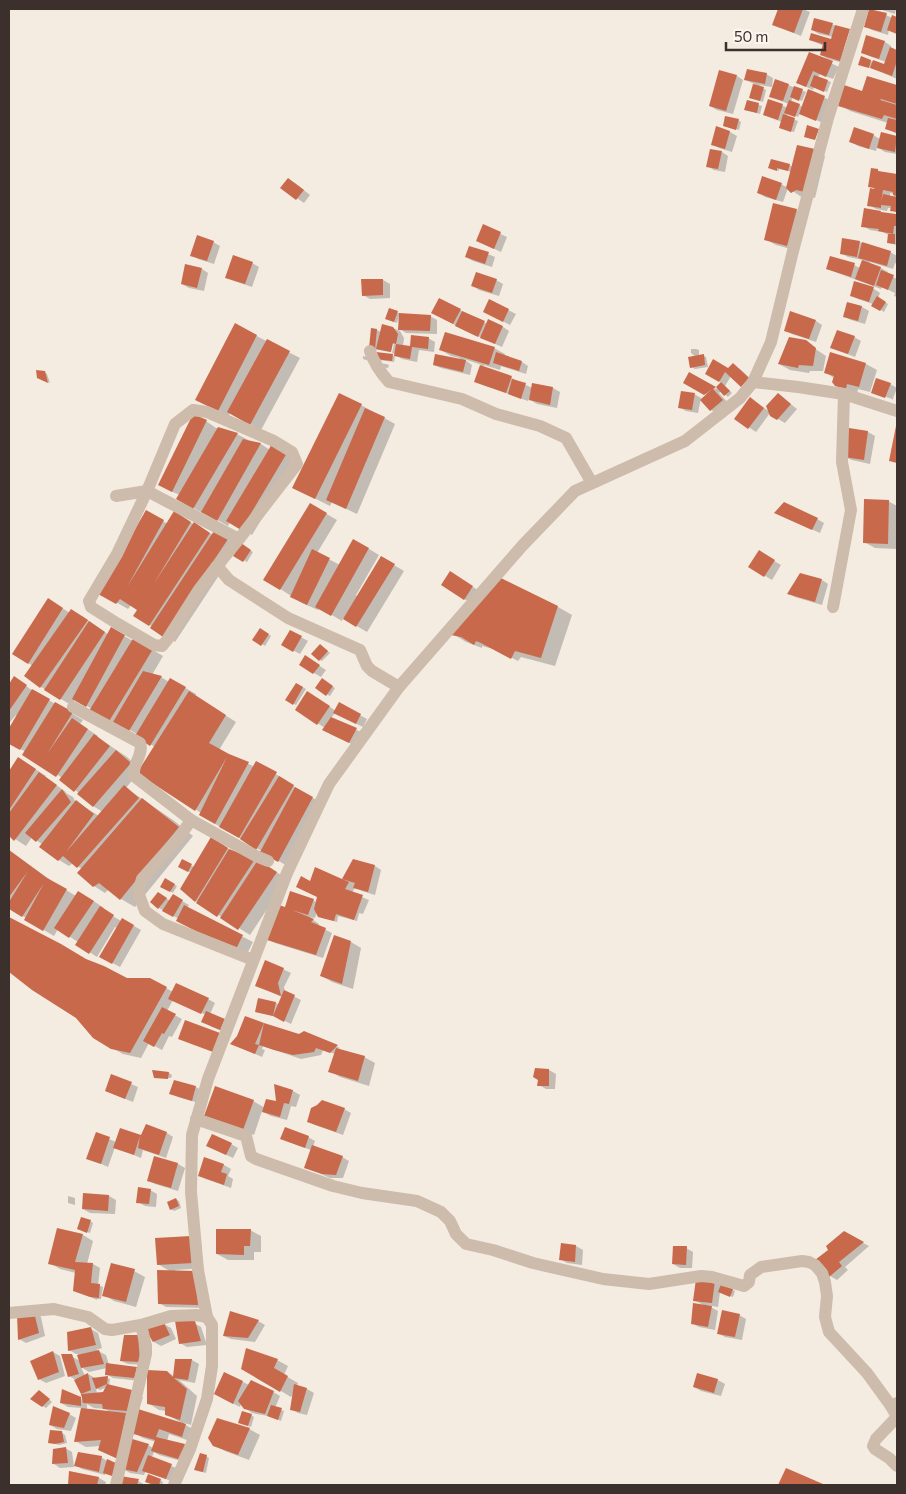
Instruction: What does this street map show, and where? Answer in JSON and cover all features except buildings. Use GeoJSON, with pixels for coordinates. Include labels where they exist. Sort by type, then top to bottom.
{"type":"FeatureCollection","features":[{"type":"Feature","properties":{"kind":"street"},"geometry":{"type":"LineString","coordinates":[[174,1485],[190,1449],[207,1398],[212,1366],[212,1325],[207,1317],[198,1270],[191,1192],[192,1135],[208,1079],[252,960],[287,873],[329,784],[399,687],[575,491],[685,441],[740,398],[753,382],[771,342],[828,118],[863,9]]}},
{"type":"Feature","properties":{"kind":"street"},"geometry":{"type":"LineString","coordinates":[[370,351],[374,363],[389,382],[462,399],[496,414],[540,426],[566,438],[592,483]]}},
{"type":"Feature","properties":{"kind":"street"},"geometry":{"type":"LineString","coordinates":[[753,382],[844,394],[897,411]]}},
{"type":"Feature","properties":{"kind":"street"},"geometry":{"type":"LineString","coordinates":[[833,607],[850,510],[842,462],[844,394]]}},
{"type":"Feature","properties":{"kind":"street"},"geometry":{"type":"LineString","coordinates":[[193,410],[207,412],[274,441],[292,452],[297,464],[240,540],[198,591],[162,646],[154,645],[91,607],[89,600],[117,554],[147,491],[175,424],[193,410]]}},
{"type":"Feature","properties":{"kind":"street"},"geometry":{"type":"LineString","coordinates":[[116,496],[147,491],[240,540]]}},
{"type":"Feature","properties":{"kind":"street"},"geometry":{"type":"LineString","coordinates":[[217,566],[229,580],[288,618],[360,650],[367,666],[399,687]]}},
{"type":"Feature","properties":{"kind":"street"},"geometry":{"type":"LineString","coordinates":[[73,707],[140,743],[142,748],[133,770],[134,776],[191,820],[268,861]]}},
{"type":"Feature","properties":{"kind":"street"},"geometry":{"type":"LineString","coordinates":[[191,820],[182,836],[142,879],[138,892],[145,910],[163,924],[252,960]]}},
{"type":"Feature","properties":{"kind":"street"},"geometry":{"type":"LineString","coordinates":[[196,1119],[246,1136],[251,1156],[256,1160],[362,1194],[417,1201],[441,1212],[450,1221],[456,1234],[466,1244],[493,1250],[533,1263],[603,1279],[648,1284],[701,1276],[712,1277],[744,1286],[748,1282],[750,1275],[760,1267],[802,1261],[812,1263],[822,1273],[826,1282],[825,1317],[829,1332],[894,1404],[897,1417],[873,1444],[874,1449],[889,1458],[897,1466]]}},
{"type":"Feature","properties":{"kind":"street"},"geometry":{"type":"LineString","coordinates":[[9,1313],[54,1309],[88,1317],[105,1329],[112,1330],[141,1325],[172,1316],[196,1315],[207,1317]]}},
{"type":"Feature","properties":{"kind":"street"},"geometry":{"type":"LineString","coordinates":[[116,1485],[146,1354],[141,1325]]}}]}
